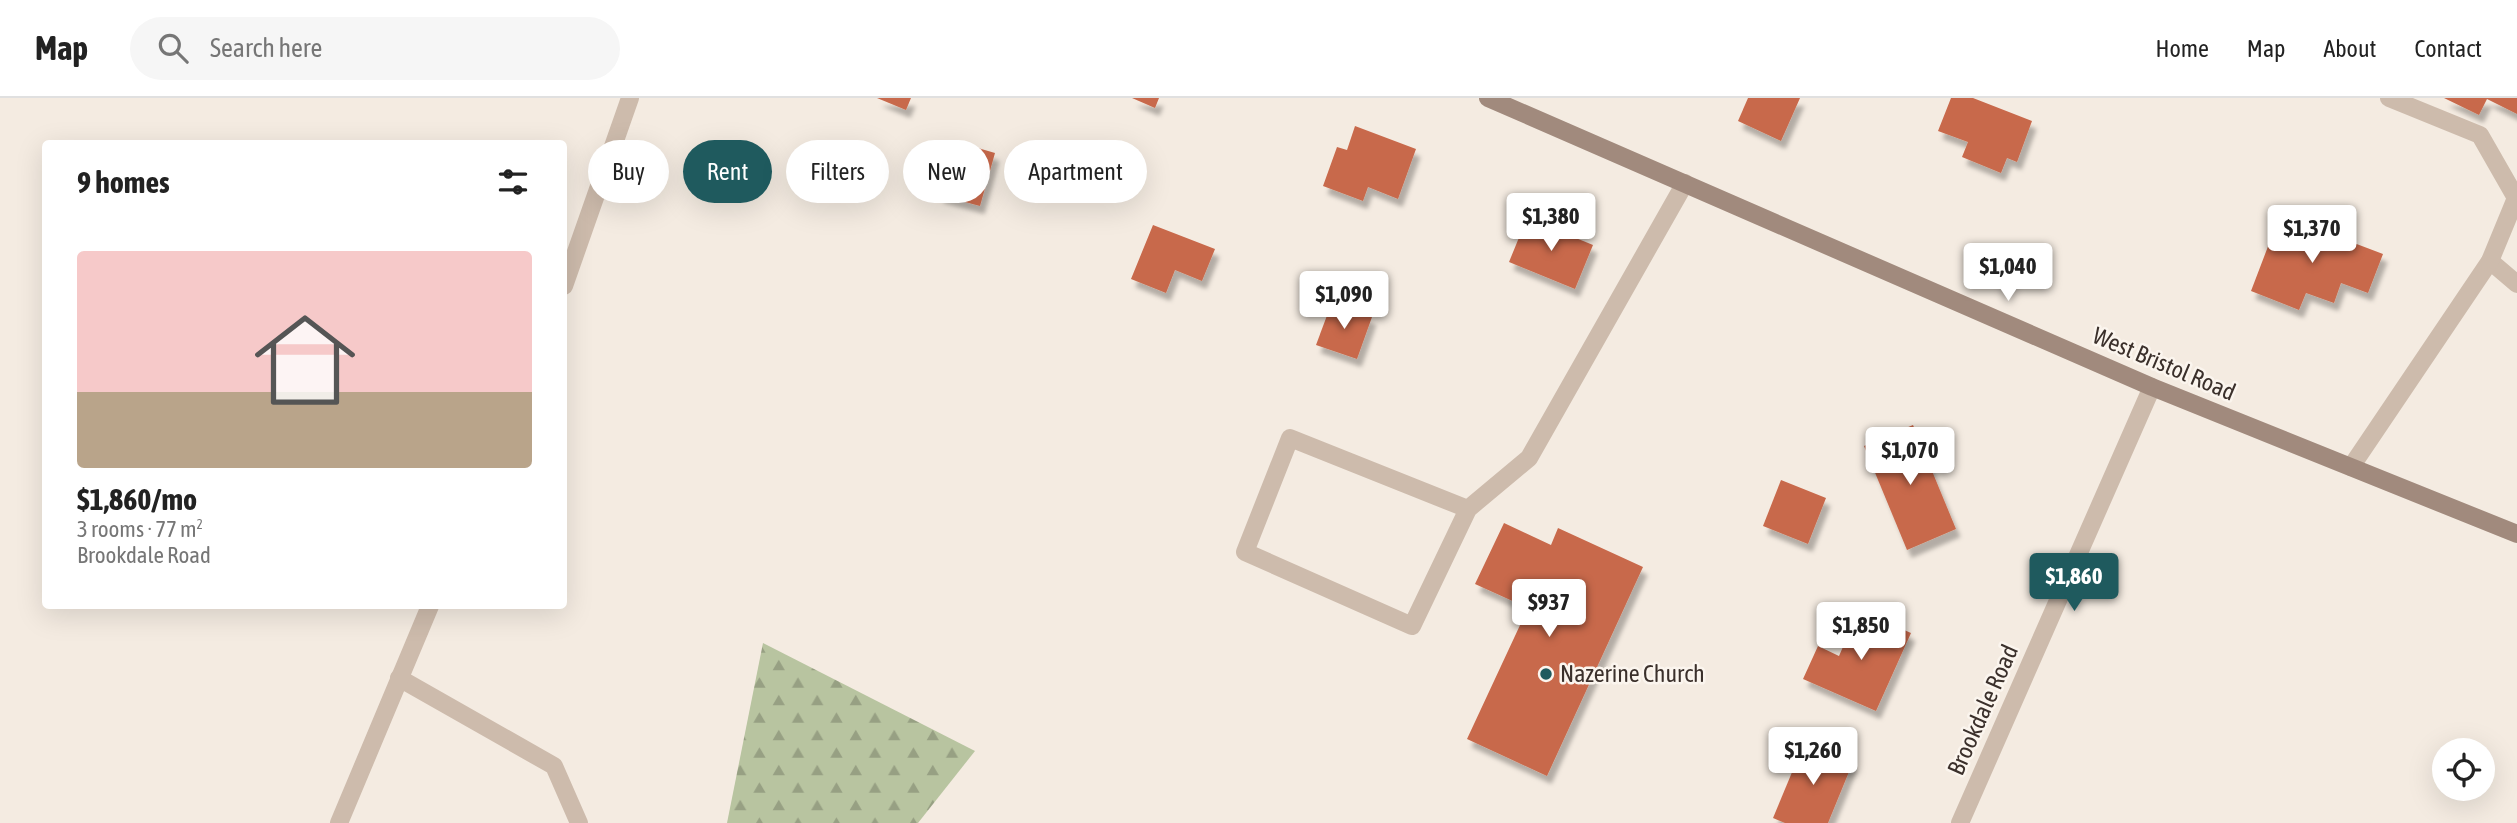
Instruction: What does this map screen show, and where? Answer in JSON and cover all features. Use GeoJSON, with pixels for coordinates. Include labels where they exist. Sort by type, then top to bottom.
{"type":"FeatureCollection","features":[{"type":"Feature","properties":{"kind":"main road","name":"West Bristol Road"},"geometry":{"type":"LineString","coordinates":[[1488,98],[2152,387],[2517,534]]}},
{"type":"Feature","properties":{"kind":"street"},"geometry":{"type":"LineString","coordinates":[[567,277],[630,98]]}},
{"type":"Feature","properties":{"kind":"street"},"geometry":{"type":"LineString","coordinates":[[2351,467],[2490,261],[2516,198],[2480,135],[2389,98]]}},
{"type":"Feature","properties":{"kind":"street"},"geometry":{"type":"LineString","coordinates":[[1468,509],[1290,438],[1245,552],[1412,626],[1468,509],[1529,458],[1685,183]]}},
{"type":"Feature","properties":{"kind":"street"},"geometry":{"type":"LineString","coordinates":[[2490,261],[2517,284]]}},
{"type":"Feature","properties":{"kind":"street","name":"Brookdale Road"},"geometry":{"type":"LineString","coordinates":[[1960,823],[2152,387]]}},
{"type":"Feature","properties":{"kind":"street"},"geometry":{"type":"LineString","coordinates":[[339,823],[429,609]]}},
{"type":"Feature","properties":{"kind":"street"},"geometry":{"type":"LineString","coordinates":[[399,678],[554,766],[579,823]]}},
{"type":"Feature","properties":{"kind":"green space"},"geometry":{"type":"Polygon","coordinates":[[[763,643],[975,751],[918,823],[727,823],[763,643]]]}},
{"type":"Feature","properties":{"kind":"building"},"geometry":{"type":"Polygon","coordinates":[[[877,98],[911,98],[906,110],[877,98]]]}},
{"type":"Feature","properties":{"kind":"building"},"geometry":{"type":"Polygon","coordinates":[[[1132,98],[1159,98],[1155,108],[1132,98]]]}},
{"type":"Feature","properties":{"kind":"building"},"geometry":{"type":"Polygon","coordinates":[[[1748,98],[1800,98],[1781,141],[1738,121],[1748,98]]]}},
{"type":"Feature","properties":{"kind":"building"},"geometry":{"type":"Polygon","coordinates":[[[1951,98],[1973,98],[2032,121],[2017,162],[2007,158],[2001,173],[1962,157],[1968,142],[1938,131],[1951,98]]]}},
{"type":"Feature","properties":{"kind":"building"},"geometry":{"type":"Polygon","coordinates":[[[2444,98],[2517,98],[2517,114],[2487,99],[2479,115],[2444,98]]]}},
{"type":"Feature","properties":{"kind":"building"},"geometry":{"type":"Polygon","coordinates":[[[1355,126],[1416,149],[1398,199],[1368,187],[1363,201],[1323,186],[1337,147],[1347,150],[1355,126]]]}},
{"type":"Feature","properties":{"kind":"building"},"geometry":{"type":"Polygon","coordinates":[[[990,152],[995,153],[990,171],[990,152]]]}},
{"type":"Feature","properties":{"kind":"building"},"geometry":{"type":"Polygon","coordinates":[[[2280,215],[2383,254],[2368,293],[2341,283],[2334,303],[2306,293],[2299,310],[2251,291],[2280,215]]]}},
{"type":"Feature","properties":{"kind":"building"},"geometry":{"type":"Polygon","coordinates":[[[1527,218],[1593,245],[1575,289],[1509,262],[1527,218]]]}},
{"type":"Feature","properties":{"kind":"building"},"geometry":{"type":"Polygon","coordinates":[[[1153,225],[1215,249],[1202,281],[1175,270],[1166,293],[1131,279],[1153,225]]]}},
{"type":"Feature","properties":{"kind":"building"},"geometry":{"type":"Polygon","coordinates":[[[1332,302],[1372,317],[1357,359],[1316,345],[1332,302]]]}},
{"type":"Feature","properties":{"kind":"building"},"geometry":{"type":"Polygon","coordinates":[[[1913,425],[1956,529],[1907,550],[1864,446],[1913,425]]]}},
{"type":"Feature","properties":{"kind":"building"},"geometry":{"type":"Polygon","coordinates":[[[1781,480],[1826,498],[1808,544],[1763,526],[1781,480]]]}},
{"type":"Feature","properties":{"kind":"building","name":"Nazerine Church"},"geometry":{"type":"Polygon","coordinates":[[[1504,523],[1551,545],[1558,528],[1643,567],[1547,776],[1467,739],[1528,608],[1475,584],[1504,523]]]}},
{"type":"Feature","properties":{"kind":"building"},"geometry":{"type":"Polygon","coordinates":[[[1859,610],[1911,633],[1876,711],[1803,679],[1818,646],[1839,656],[1859,610]]]}},
{"type":"Feature","properties":{"kind":"building"},"geometry":{"type":"Polygon","coordinates":[[[1805,741],[1853,762],[1828,823],[1785,823],[1773,818],[1805,741]]]}},
{"type":"Feature","properties":{"kind":"place","name":"Nazerine Church"},"geometry":{"type":"Point","coordinates":[1546,674]}}]}
